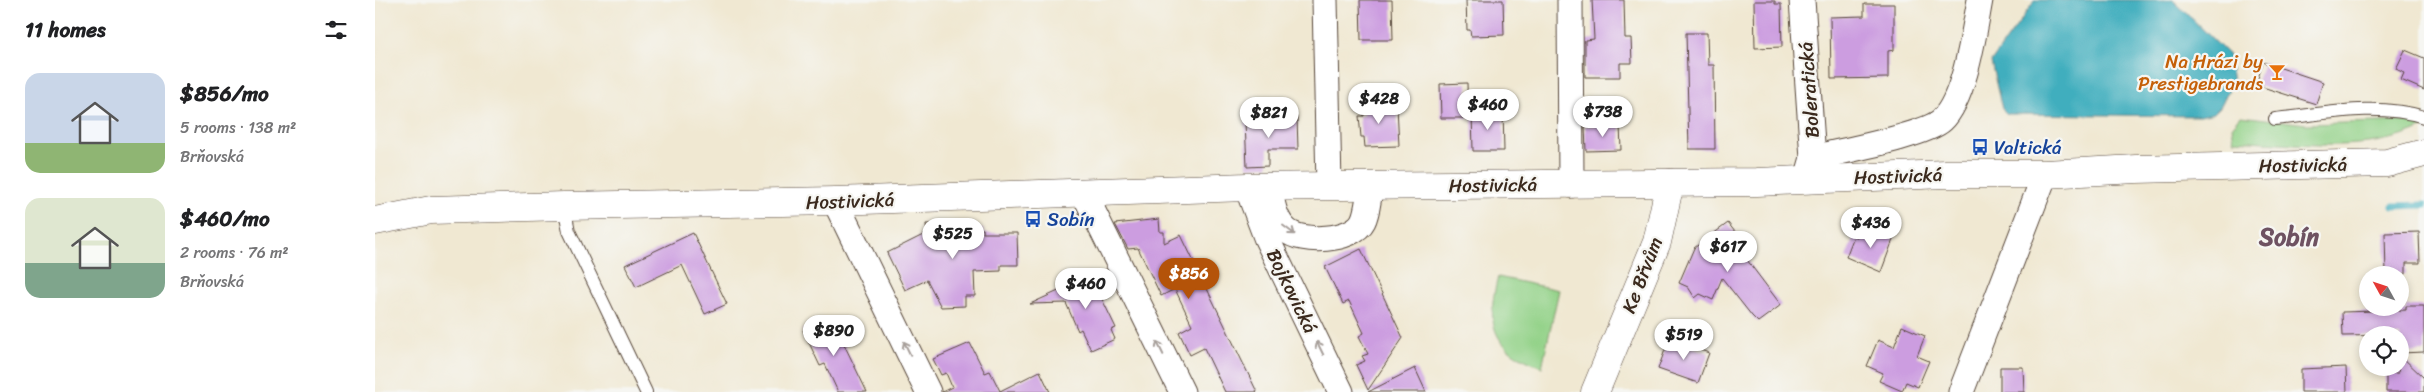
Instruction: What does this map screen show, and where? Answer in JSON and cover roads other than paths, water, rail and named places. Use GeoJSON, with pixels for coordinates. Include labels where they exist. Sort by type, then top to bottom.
{"type":"FeatureCollection","features":[{"type":"Feature","properties":{"kind":"street"},"geometry":{"type":"LineString","coordinates":[[1325,0],[1329,186]]}},
{"type":"Feature","properties":{"kind":"street"},"geometry":{"type":"LineString","coordinates":[[1570,0],[1571,185]]}},
{"type":"Feature","properties":{"kind":"street","name":"Boleratická"},"geometry":{"type":"LineString","coordinates":[[1803,0],[1810,169]]}},
{"type":"Feature","properties":{"kind":"street","name":"Hostivická"},"geometry":{"type":"LineString","coordinates":[[1810,169],[1911,134],[1942,120],[1962,87],[1980,0]]}},
{"type":"Feature","properties":{"kind":"street","name":"Hostivická"},"geometry":{"type":"LineString","coordinates":[[375,220],[431,210],[564,206],[835,202],[1258,187],[1670,183],[1810,169],[1945,174],[2045,174],[2127,169],[2387,163],[2424,152]]}},
{"type":"Feature","properties":{"kind":"street"},"geometry":{"type":"LineString","coordinates":[[1961,392],[2045,174]]}},
{"type":"Feature","properties":{"kind":"street","name":"Ke Břvům"},"geometry":{"type":"LineString","coordinates":[[1595,392],[1657,242],[1670,183]]}},
{"type":"Feature","properties":{"kind":"street"},"geometry":{"type":"LineString","coordinates":[[1258,187],[1286,230],[1302,238],[1338,237],[1352,232],[1363,222],[1371,187]]}},
{"type":"Feature","properties":{"kind":"street","name":"Bojkovická"},"geometry":{"type":"LineString","coordinates":[[1258,187],[1266,237],[1341,392]]}},
{"type":"Feature","properties":{"kind":"street"},"geometry":{"type":"LineString","coordinates":[[1084,193],[1182,392]]}},
{"type":"Feature","properties":{"kind":"street"},"geometry":{"type":"LineString","coordinates":[[835,202],[928,392]]}},
{"type":"Feature","properties":{"kind":"lane"},"geometry":{"type":"LineString","coordinates":[[2275,119],[2363,109],[2413,114],[2424,117]]}},
{"type":"Feature","properties":{"kind":"lane"},"geometry":{"type":"LineString","coordinates":[[564,206],[569,231],[646,392]]}},
{"type":"Feature","properties":{"kind":"water"},"geometry":{"type":"Polygon","coordinates":[[[2035,0],[2173,0],[2229,55],[2233,82],[2220,107],[2214,113],[2200,116],[2007,114],[2002,109],[1991,62],[2035,0]]]}},
{"type":"Feature","properties":{"kind":"waterway"},"geometry":{"type":"LineString","coordinates":[[2393,206],[2424,205]]}},
{"type":"Feature","properties":{"kind":"place","name":"Na Hrázi by Prestigebrands"},"geometry":{"type":"Point","coordinates":[2277,72]}},
{"type":"Feature","properties":{"kind":"place","name":"Valtická"},"geometry":{"type":"Point","coordinates":[1980,147]}},
{"type":"Feature","properties":{"kind":"place","name":"Sobín"},"geometry":{"type":"Point","coordinates":[1033,219]}},
{"type":"Feature","properties":{"kind":"district","name":"Sobín"},"geometry":{"type":"Point","coordinates":[2289,237]}}]}
